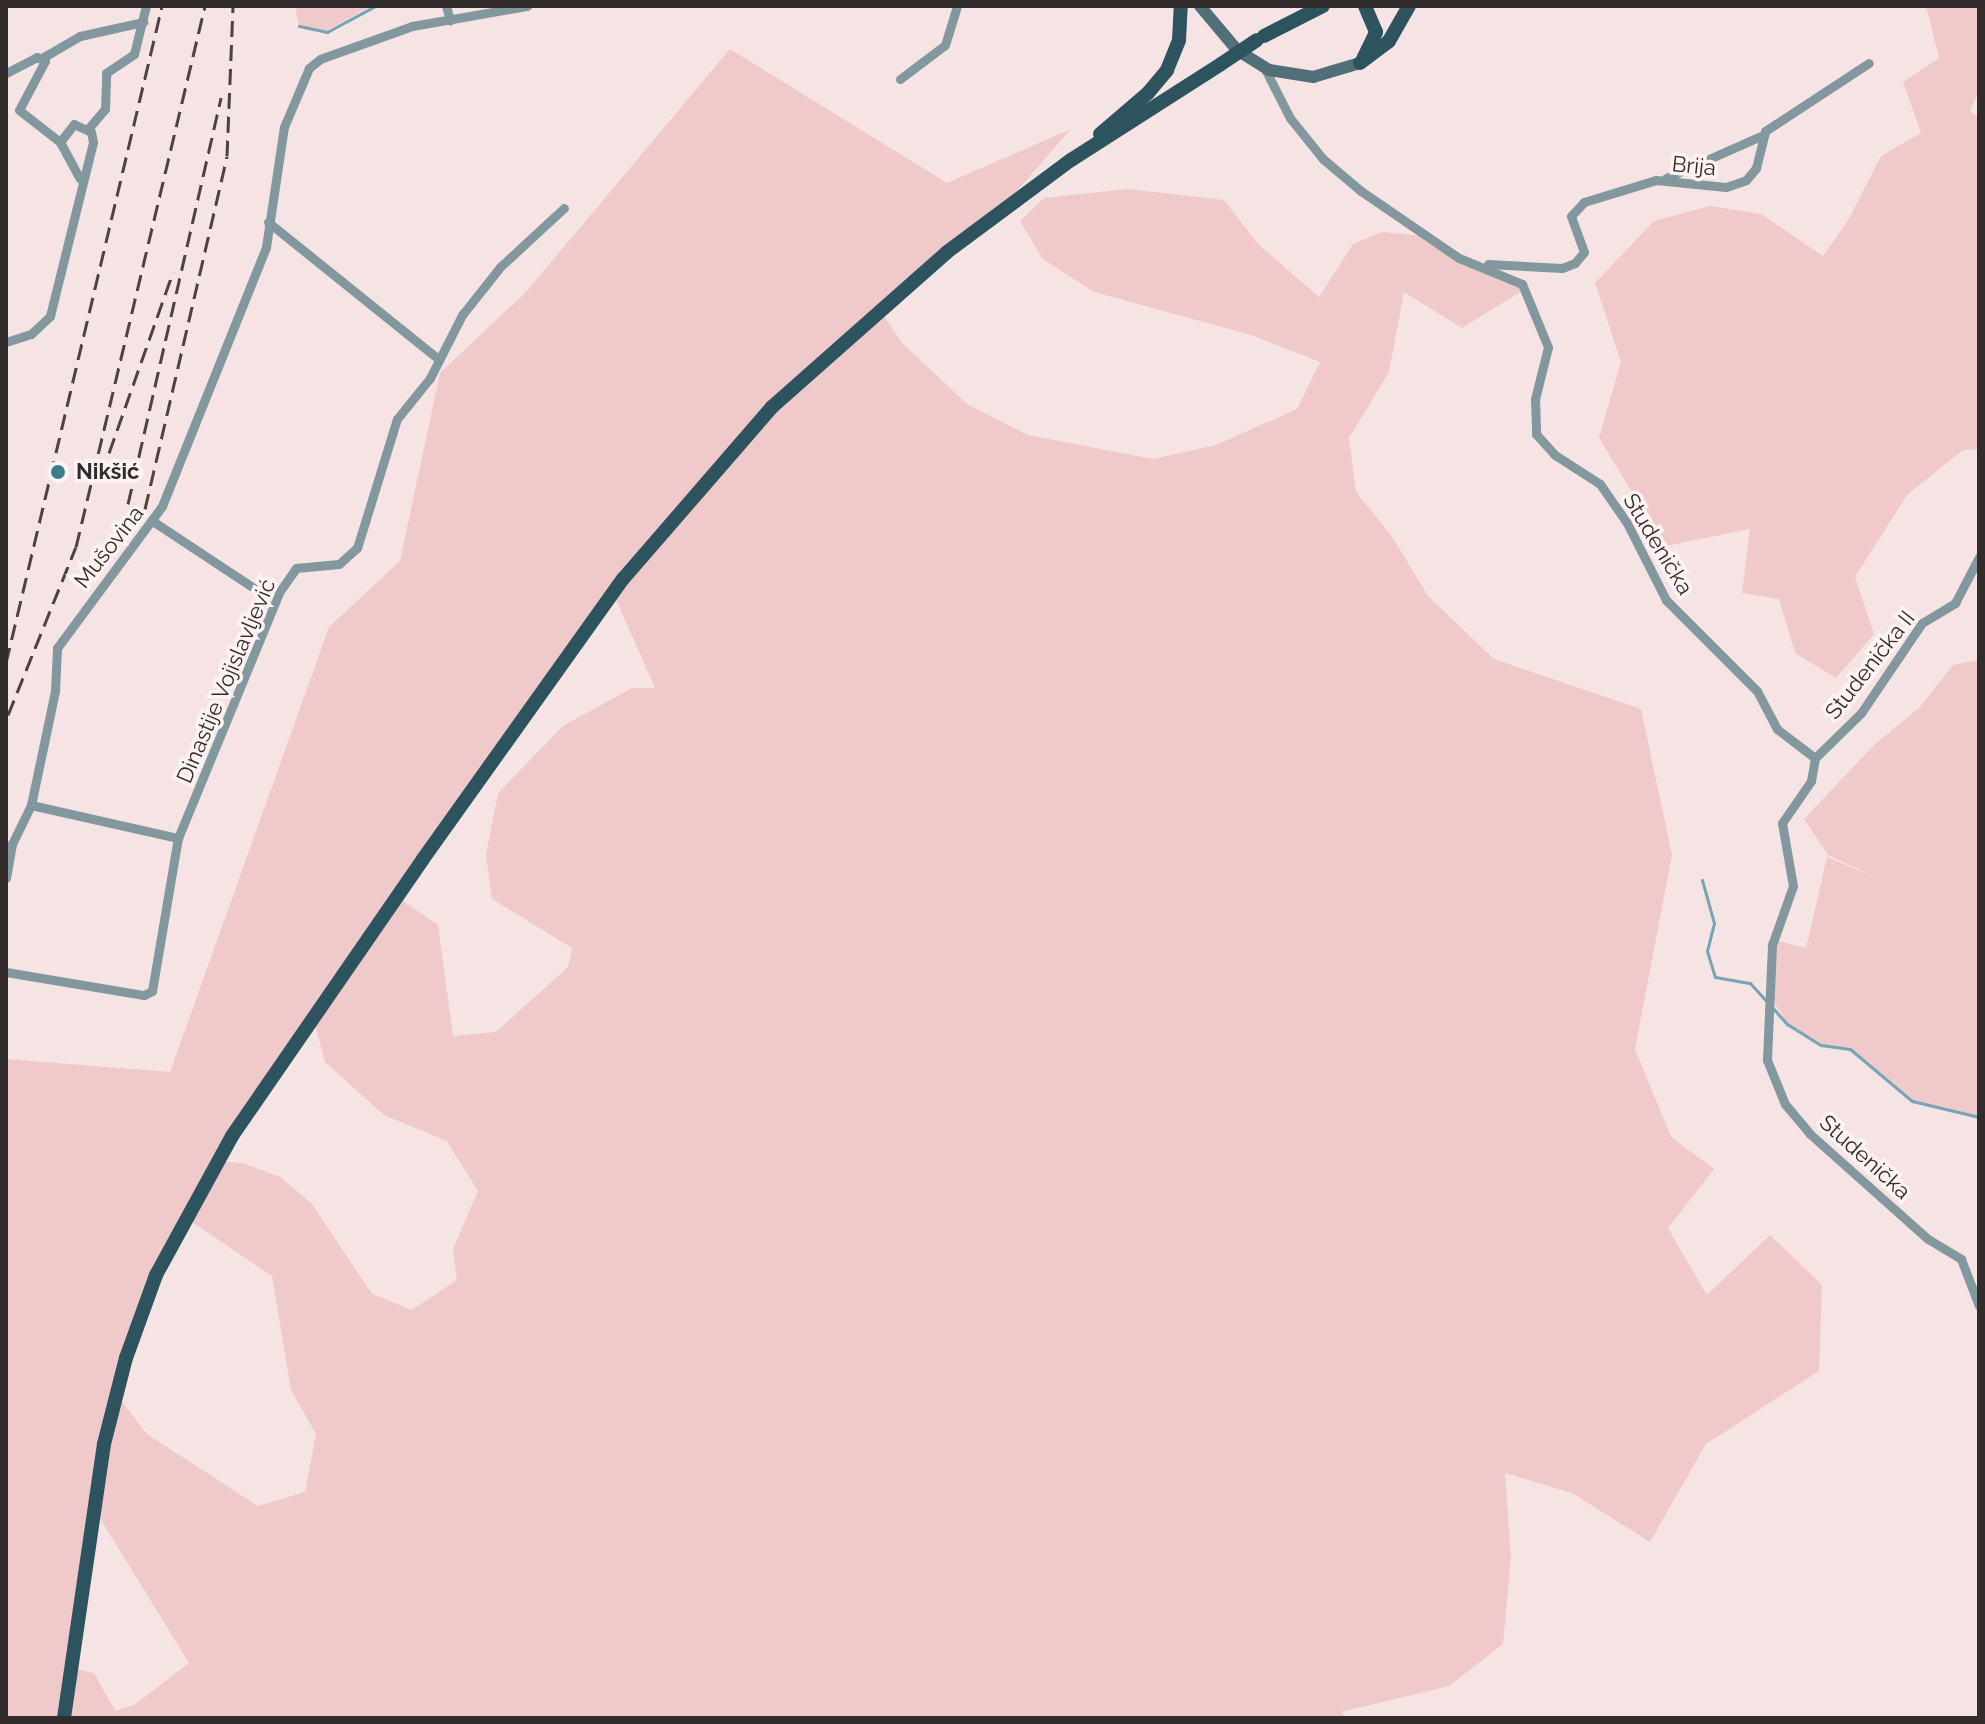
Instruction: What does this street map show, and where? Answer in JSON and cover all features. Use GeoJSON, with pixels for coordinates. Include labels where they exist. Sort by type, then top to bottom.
{"type":"FeatureCollection","features":[{"type":"Feature","properties":{"kind":"main road"},"geometry":{"type":"LineString","coordinates":[[1089,149],[1167,70],[1179,40],[1181,6]]}},
{"type":"Feature","properties":{"kind":"main road"},"geometry":{"type":"LineString","coordinates":[[1200,6],[1237,50],[1264,67],[1313,77],[1360,63],[1389,41],[1409,6]]}},
{"type":"Feature","properties":{"kind":"main road"},"geometry":{"type":"LineString","coordinates":[[64,1718],[97,1483],[121,1375],[165,1255],[236,1130],[614,592],[706,478],[776,403],[894,295],[1089,149],[1310,6]]}},
{"type":"Feature","properties":{"kind":"main road"},"geometry":{"type":"LineString","coordinates":[[1260,38],[1323,6]]}},
{"type":"Feature","properties":{"kind":"main road"},"geometry":{"type":"LineString","coordinates":[[1360,63],[1376,32],[1365,6]]}},
{"type":"Feature","properties":{"kind":"street"},"geometry":{"type":"LineString","coordinates":[[88,129],[105,109],[106,73],[134,54],[146,6]]}},
{"type":"Feature","properties":{"kind":"street"},"geometry":{"type":"LineString","coordinates":[[446,6],[450,20]]}},
{"type":"Feature","properties":{"kind":"street"},"geometry":{"type":"LineString","coordinates":[[527,6],[412,26],[320,59],[309,68],[284,127],[268,222],[437,358],[500,267],[564,208]]}},
{"type":"Feature","properties":{"kind":"street"},"geometry":{"type":"LineString","coordinates":[[900,79],[945,45],[957,6]]}},
{"type":"Feature","properties":{"kind":"street"},"geometry":{"type":"LineString","coordinates":[[6,73],[42,58],[80,36],[143,22]]}},
{"type":"Feature","properties":{"kind":"street"},"geometry":{"type":"LineString","coordinates":[[42,58],[45,68],[22,98],[19,110],[60,142],[80,179]]}},
{"type":"Feature","properties":{"kind":"street"},"geometry":{"type":"LineString","coordinates":[[1663,180],[1761,136],[1869,63]]}},
{"type":"Feature","properties":{"kind":"street","name":"Studenička"},"geometry":{"type":"LineString","coordinates":[[1264,67],[1277,99],[1323,159],[1432,241],[1522,284],[1544,328],[1548,356],[1533,415],[1545,446],[1600,484],[1627,523],[1666,600],[1757,691],[1777,729],[1815,758],[1811,781],[1782,823],[1793,886],[1772,945],[1767,1060],[1785,1104],[1810,1134],[1928,1239],[1961,1259],[1979,1306]]}},
{"type":"Feature","properties":{"kind":"street"},"geometry":{"type":"LineString","coordinates":[[6,342],[31,334],[50,316],[80,179],[93,142],[88,129],[74,124],[60,142]]}},
{"type":"Feature","properties":{"kind":"street","name":"Brija"},"geometry":{"type":"LineString","coordinates":[[1477,262],[1562,268],[1584,252],[1571,223],[1575,208],[1663,180],[1734,186],[1756,168],[1761,136]]}},
{"type":"Feature","properties":{"kind":"street","name":"Mušovina"},"geometry":{"type":"LineString","coordinates":[[31,805],[62,636],[154,522],[220,371],[266,247],[268,222]]}},
{"type":"Feature","properties":{"kind":"street","name":"Dinastije Vojislavljević"},"geometry":{"type":"LineString","coordinates":[[6,972],[151,993],[178,838],[275,602],[296,568],[339,564],[357,548],[397,419],[430,378],[437,358]]}},
{"type":"Feature","properties":{"kind":"street"},"geometry":{"type":"LineString","coordinates":[[154,522],[275,602]]}},
{"type":"Feature","properties":{"kind":"street","name":"Studenička II"},"geometry":{"type":"LineString","coordinates":[[1815,758],[1861,713],[1922,623],[1955,603],[1979,557]]}},
{"type":"Feature","properties":{"kind":"street"},"geometry":{"type":"LineString","coordinates":[[6,878],[12,844],[31,805],[178,838]]}},
{"type":"Feature","properties":{"kind":"shaded area"},"geometry":{"type":"Polygon","coordinates":[[[295,6],[371,6],[324,32],[299,26],[295,6]]]}},
{"type":"Feature","properties":{"kind":"shaded area"},"geometry":{"type":"Polygon","coordinates":[[[1926,6],[1979,6],[1979,91],[1970,111],[1979,118],[1979,449],[1963,450],[1907,495],[1855,577],[1874,634],[1836,678],[1795,653],[1779,599],[1742,593],[1750,529],[1665,546],[1599,438],[1621,362],[1595,283],[1654,221],[1710,206],[1761,214],[1823,256],[1849,219],[1881,156],[1921,133],[1903,82],[1939,58],[1926,6]]]}},
{"type":"Feature","properties":{"kind":"shaded area"},"geometry":{"type":"Polygon","coordinates":[[[730,49],[947,183],[1071,129],[992,219],[879,308],[902,343],[967,404],[1028,435],[1153,459],[1216,445],[1297,409],[1320,362],[1251,335],[1094,292],[1043,259],[1020,221],[1044,198],[1127,189],[1224,200],[1257,243],[1319,297],[1353,244],[1382,232],[1423,236],[1525,289],[1462,328],[1404,292],[1389,372],[1349,438],[1356,492],[1393,538],[1428,596],[1494,659],[1641,709],[1672,855],[1635,1049],[1671,1137],[1714,1169],[1668,1228],[1707,1295],[1770,1235],[1822,1285],[1819,1371],[1706,1444],[1650,1542],[1572,1493],[1505,1473],[1511,1558],[1503,1644],[1449,1686],[1341,1712],[1347,1718],[64,1718],[71,1668],[94,1673],[115,1711],[134,1705],[189,1663],[93,1507],[61,1718],[6,1718],[6,1059],[170,1072],[329,627],[400,561],[440,373],[526,292],[730,49]],[[614,595],[397,897],[438,925],[453,1036],[496,1032],[568,967],[572,948],[492,899],[486,855],[498,793],[563,726],[632,688],[655,688],[614,595]],[[313,1018],[217,1161],[243,1163],[280,1177],[312,1204],[372,1294],[412,1310],[457,1280],[453,1249],[478,1191],[447,1141],[384,1115],[325,1062],[313,1018]],[[185,1217],[116,1394],[147,1434],[258,1506],[305,1492],[316,1434],[291,1390],[272,1276],[185,1217]]]}},
{"type":"Feature","properties":{"kind":"shaded area"},"geometry":{"type":"Polygon","coordinates":[[[1979,660],[1979,1117],[1912,1101],[1850,1049],[1821,1045],[1787,1023],[1769,994],[1774,940],[1806,948],[1827,857],[1875,877],[1828,855],[1804,819],[1875,744],[1919,708],[1953,665],[1979,660]]]}},
{"type":"Feature","properties":{"kind":"waterway"},"geometry":{"type":"LineString","coordinates":[[299,26],[327,32],[375,6]]}},
{"type":"Feature","properties":{"kind":"waterway"},"geometry":{"type":"LineString","coordinates":[[1702,880],[1714,923],[1707,951],[1715,977],[1750,983],[1766,1001]]}},
{"type":"Feature","properties":{"kind":"waterway"},"geometry":{"type":"LineString","coordinates":[[1772,1007],[1787,1024],[1821,1045],[1850,1049],[1912,1101],[1979,1117]]}},
{"type":"Feature","properties":{"kind":"railway"},"geometry":{"type":"LineString","coordinates":[[6,663],[162,6]]}},
{"type":"Feature","properties":{"kind":"railway"},"geometry":{"type":"LineString","coordinates":[[8,715],[76,547],[205,6]]}},
{"type":"Feature","properties":{"kind":"railway"},"geometry":{"type":"LineString","coordinates":[[145,509],[227,156],[233,6]]}},
{"type":"Feature","properties":{"kind":"railway"},"geometry":{"type":"LineString","coordinates":[[128,504],[221,97]]}},
{"type":"Feature","properties":{"kind":"railway"},"geometry":{"type":"LineString","coordinates":[[109,453],[173,272]]}},
{"type":"Feature","properties":{"kind":"place","name":"Nikšić"},"geometry":{"type":"Point","coordinates":[58,472]}}]}
